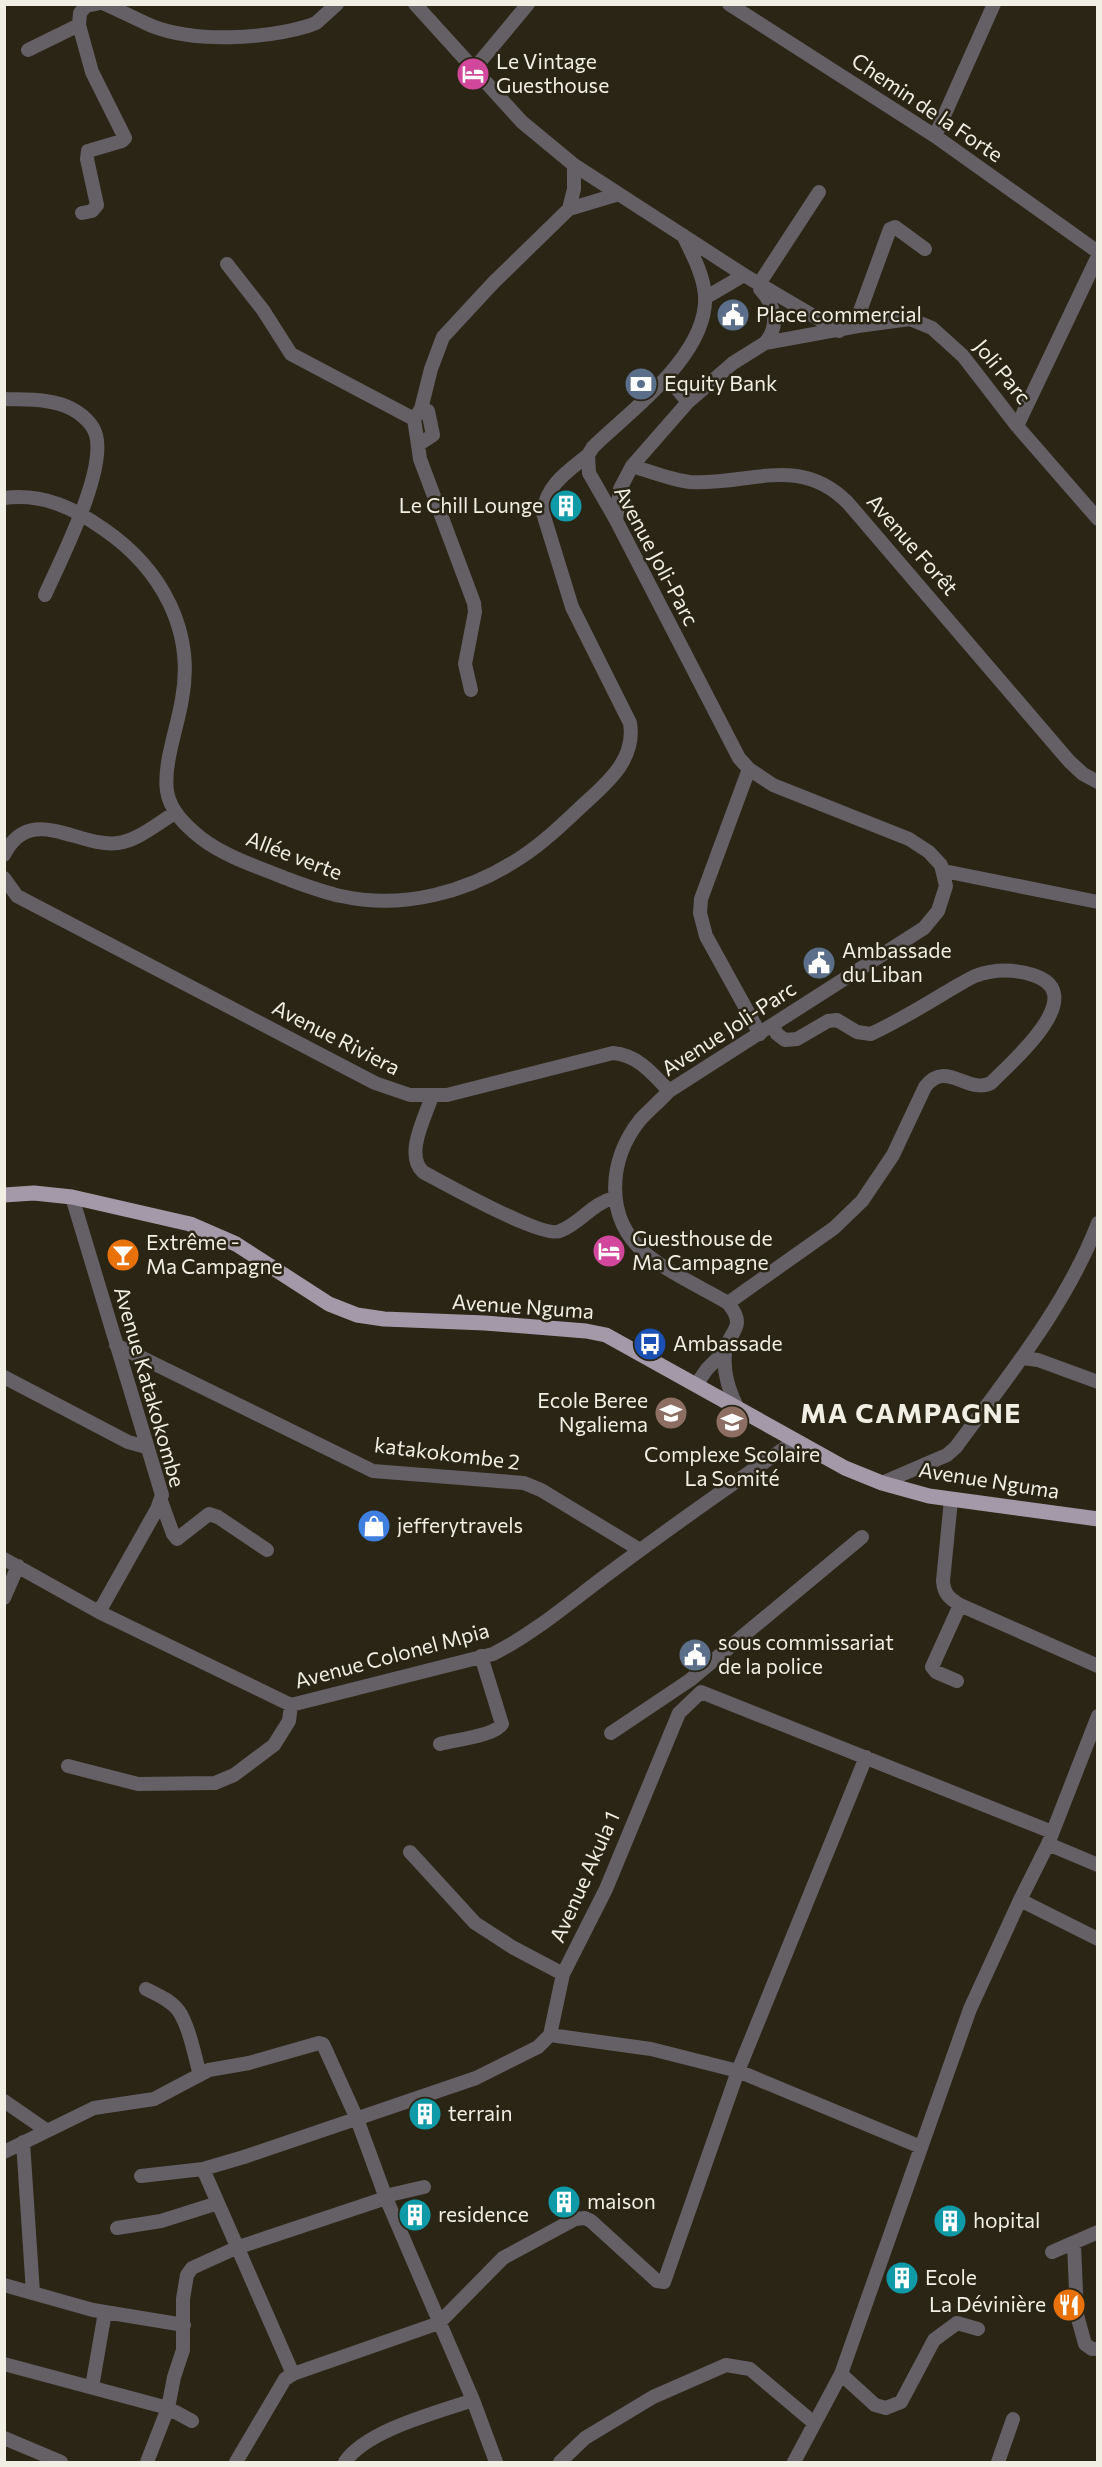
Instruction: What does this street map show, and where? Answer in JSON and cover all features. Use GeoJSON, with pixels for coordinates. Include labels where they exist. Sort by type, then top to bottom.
{"type":"FeatureCollection","features":[{"type":"Feature","properties":{"kind":"main road","name":"Avenue Nguma"},"geometry":{"type":"LineString","coordinates":[[4,1195],[34,1193],[72,1197],[164,1217],[209,1231],[236,1244],[329,1304],[357,1315],[384,1319],[485,1323],[597,1332],[615,1339],[845,1468],[882,1483],[951,1500],[1098,1519]]}},
{"type":"Feature","properties":{"kind":"street"},"geometry":{"type":"LineString","coordinates":[[82,213],[93,211],[97,205],[87,159],[88,151],[125,138],[94,78],[79,25],[80,13],[86,6],[96,4]]}},
{"type":"Feature","properties":{"kind":"street"},"geometry":{"type":"LineString","coordinates":[[105,4],[152,26],[199,36],[227,37],[308,26],[316,23],[337,4]]}},
{"type":"Feature","properties":{"kind":"street"},"geometry":{"type":"LineString","coordinates":[[415,4],[522,122],[574,165],[751,279],[839,331]]}},
{"type":"Feature","properties":{"kind":"street"},"geometry":{"type":"LineString","coordinates":[[474,69],[528,4]]}},
{"type":"Feature","properties":{"kind":"street","name":"Chemin de la Forte"},"geometry":{"type":"LineString","coordinates":[[729,4],[934,136],[1098,254]]}},
{"type":"Feature","properties":{"kind":"street"},"geometry":{"type":"LineString","coordinates":[[934,136],[994,4]]}},
{"type":"Feature","properties":{"kind":"street"},"geometry":{"type":"LineString","coordinates":[[28,50],[79,25]]}},
{"type":"Feature","properties":{"kind":"street"},"geometry":{"type":"LineString","coordinates":[[569,209],[574,189],[574,165]]}},
{"type":"Feature","properties":{"kind":"street"},"geometry":{"type":"LineString","coordinates":[[683,235],[697,265],[705,298],[751,279],[819,192]]}},
{"type":"Feature","properties":{"kind":"street"},"geometry":{"type":"LineString","coordinates":[[418,414],[440,342],[494,282],[569,209],[619,194]]}},
{"type":"Feature","properties":{"kind":"street"},"geometry":{"type":"LineString","coordinates":[[858,326],[860,311],[890,229],[895,227],[925,249]]}},
{"type":"Feature","properties":{"kind":"street"},"geometry":{"type":"LineString","coordinates":[[1017,426],[1098,254]]}},
{"type":"Feature","properties":{"kind":"street"},"geometry":{"type":"LineString","coordinates":[[227,264],[263,310],[291,354],[418,414],[428,411],[433,435],[417,445],[420,459],[474,603],[475,612],[465,664],[471,690]]}},
{"type":"Feature","properties":{"kind":"street"},"geometry":{"type":"LineString","coordinates":[[616,520],[620,489],[632,466],[688,402],[733,363],[765,343],[773,327],[773,309],[766,296],[751,279]]}},
{"type":"Feature","properties":{"kind":"street","name":"Allée verte"},"geometry":{"type":"LineString","coordinates":[[175,813],[208,843],[257,866],[322,892],[386,901],[441,893],[498,871],[531,851],[576,812],[617,772],[625,760],[631,741],[630,723],[572,607],[543,513],[545,499],[552,487],[588,455],[593,447],[667,376],[692,343],[704,313],[705,298]]}},
{"type":"Feature","properties":{"kind":"street","name":"Joli Parc"},"geometry":{"type":"LineString","coordinates":[[765,343],[910,319],[932,328],[963,356],[1017,426],[1098,519]]}},
{"type":"Feature","properties":{"kind":"street"},"geometry":{"type":"LineString","coordinates":[[667,376],[688,402]]}},
{"type":"Feature","properties":{"kind":"street"},"geometry":{"type":"LineString","coordinates":[[4,399],[63,405],[72,409],[91,425],[96,434],[94,473],[45,595]]}},
{"type":"Feature","properties":{"kind":"street","name":"Avenue Joli-Parc"},"geometry":{"type":"LineString","coordinates":[[588,455],[589,473],[616,520],[730,744],[749,769],[773,784],[909,839],[929,852],[944,871],[946,886],[943,903],[924,928],[669,1091],[640,1121],[630,1136],[618,1163],[614,1198],[630,1236],[645,1253],[728,1303]]}},
{"type":"Feature","properties":{"kind":"street","name":"Avenue Forêt"},"geometry":{"type":"LineString","coordinates":[[632,466],[689,482],[780,474],[812,479],[832,488],[848,503],[1069,761],[1083,774],[1098,782]]}},
{"type":"Feature","properties":{"kind":"street"},"geometry":{"type":"LineString","coordinates":[[4,498],[34,498],[56,502],[80,512],[114,536],[147,568],[165,593],[178,624],[183,658],[183,697],[168,773],[167,792],[175,813],[133,838],[115,844],[48,830],[26,832],[10,845],[4,855]]}},
{"type":"Feature","properties":{"kind":"street"},"geometry":{"type":"LineString","coordinates":[[749,769],[701,899],[700,913],[706,936],[760,1034]]}},
{"type":"Feature","properties":{"kind":"street"},"geometry":{"type":"LineString","coordinates":[[944,871],[1098,902]]}},
{"type":"Feature","properties":{"kind":"street","name":"Avenue Riviera"},"geometry":{"type":"LineString","coordinates":[[4,878],[17,896],[398,1093],[447,1095],[613,1053],[633,1058],[649,1070],[669,1091]]}},
{"type":"Feature","properties":{"kind":"street"},"geometry":{"type":"LineString","coordinates":[[696,1385],[707,1369],[725,1351],[738,1326],[735,1312],[728,1303],[834,1228],[862,1201],[893,1155],[925,1087],[933,1078],[946,1075],[978,1085],[985,1086],[991,1083],[1038,1035],[1053,1012],[1053,992],[1050,986],[1035,975],[999,970],[974,977],[871,1034],[858,1032],[837,1020],[828,1021],[797,1039],[785,1040],[772,1026]]}},
{"type":"Feature","properties":{"kind":"street"},"geometry":{"type":"LineString","coordinates":[[432,1096],[416,1148],[416,1160],[423,1172],[517,1220],[549,1232],[563,1230],[602,1200],[614,1198]]}},
{"type":"Feature","properties":{"kind":"street","name":"Avenue Katakokombe"},"geometry":{"type":"LineString","coordinates":[[72,1197],[146,1447],[161,1490],[160,1501],[99,1612]]}},
{"type":"Feature","properties":{"kind":"street"},"geometry":{"type":"LineString","coordinates":[[882,1483],[947,1455],[956,1447],[1022,1358],[1077,1270],[1098,1223]]}},
{"type":"Feature","properties":{"kind":"street","name":"katakokombe 2"},"geometry":{"type":"LineString","coordinates":[[116,1344],[373,1470],[524,1484],[541,1491],[640,1550]]}},
{"type":"Feature","properties":{"kind":"street"},"geometry":{"type":"LineString","coordinates":[[725,1351],[727,1382],[737,1407]]}},
{"type":"Feature","properties":{"kind":"street"},"geometry":{"type":"LineString","coordinates":[[1022,1358],[1038,1360],[1098,1382]]}},
{"type":"Feature","properties":{"kind":"street"},"geometry":{"type":"LineString","coordinates":[[4,1377],[118,1437],[146,1447]]}},
{"type":"Feature","properties":{"kind":"street","name":"Avenue Colonel Mpia"},"geometry":{"type":"LineString","coordinates":[[4,1559],[99,1612],[291,1705],[493,1654],[526,1634],[795,1441]]}},
{"type":"Feature","properties":{"kind":"street"},"geometry":{"type":"LineString","coordinates":[[951,1500],[944,1591],[950,1598],[960,1605],[1098,1666]]}},
{"type":"Feature","properties":{"kind":"street"},"geometry":{"type":"LineString","coordinates":[[160,1501],[177,1539],[209,1514],[218,1517],[267,1550]]}},
{"type":"Feature","properties":{"kind":"street"},"geometry":{"type":"LineString","coordinates":[[611,1733],[690,1680],[862,1537]]}},
{"type":"Feature","properties":{"kind":"street"},"geometry":{"type":"LineString","coordinates":[[4,1598],[18,1566]]}},
{"type":"Feature","properties":{"kind":"street"},"geometry":{"type":"LineString","coordinates":[[957,1681],[936,1672],[932,1667],[960,1605]]}},
{"type":"Feature","properties":{"kind":"street"},"geometry":{"type":"LineString","coordinates":[[440,1744],[487,1733],[499,1729],[502,1724],[481,1656]]}},
{"type":"Feature","properties":{"kind":"street"},"geometry":{"type":"LineString","coordinates":[[690,1680],[700,1692],[866,1757],[1050,1838],[1098,1865]]}},
{"type":"Feature","properties":{"kind":"street","name":"Avenue Akula 1"},"geometry":{"type":"LineString","coordinates":[[550,2035],[564,1974],[606,1889],[679,1713],[700,1692]]}},
{"type":"Feature","properties":{"kind":"street"},"geometry":{"type":"LineString","coordinates":[[68,1766],[138,1784],[215,1783],[234,1775],[274,1745],[289,1721],[291,1705]]}},
{"type":"Feature","properties":{"kind":"street"},"geometry":{"type":"LineString","coordinates":[[794,2463],[841,2374],[970,2009],[1050,1838],[1098,1716]]}},
{"type":"Feature","properties":{"kind":"street"},"geometry":{"type":"LineString","coordinates":[[236,2463],[280,2384],[293,2374],[439,2324],[503,2258],[580,2217],[591,2221],[657,2281],[664,2282],[738,2071],[866,1757]]}},
{"type":"Feature","properties":{"kind":"street"},"geometry":{"type":"LineString","coordinates":[[410,1852],[475,1923],[512,1947],[564,1974]]}},
{"type":"Feature","properties":{"kind":"street"},"geometry":{"type":"LineString","coordinates":[[1020,1900],[1098,1939]]}},
{"type":"Feature","properties":{"kind":"street"},"geometry":{"type":"LineString","coordinates":[[146,1989],[166,1999],[178,2009],[183,2018],[200,2075]]}},
{"type":"Feature","properties":{"kind":"street"},"geometry":{"type":"LineString","coordinates":[[141,2176],[203,2169],[476,2078],[521,2057],[538,2047],[550,2035],[651,2049],[738,2071],[921,2147]]}},
{"type":"Feature","properties":{"kind":"street"},"geometry":{"type":"LineString","coordinates":[[4,2152],[94,2108],[161,2097],[216,2068],[249,2063],[321,2043],[325,2046],[357,2119],[386,2197],[473,2400],[496,2463]]}},
{"type":"Feature","properties":{"kind":"street"},"geometry":{"type":"LineString","coordinates":[[4,2101],[46,2130]]}},
{"type":"Feature","properties":{"kind":"street"},"geometry":{"type":"LineString","coordinates":[[23,2142],[33,2293]]}},
{"type":"Feature","properties":{"kind":"street"},"geometry":{"type":"LineString","coordinates":[[203,2169],[293,2374]]}},
{"type":"Feature","properties":{"kind":"street"},"geometry":{"type":"LineString","coordinates":[[147,2463],[168,2408],[174,2377],[183,2350],[183,2299],[189,2271],[195,2265],[236,2248],[386,2197],[424,2187]]}},
{"type":"Feature","properties":{"kind":"street"},"geometry":{"type":"LineString","coordinates":[[117,2228],[161,2221],[218,2203]]}},
{"type":"Feature","properties":{"kind":"street"},"geometry":{"type":"LineString","coordinates":[[1052,2252],[1098,2232]]}},
{"type":"Feature","properties":{"kind":"street"},"geometry":{"type":"LineString","coordinates":[[1074,2244],[1077,2315],[1085,2344],[1092,2349],[1098,2349]]}},
{"type":"Feature","properties":{"kind":"street"},"geometry":{"type":"LineString","coordinates":[[4,2285],[105,2312],[184,2325]]}},
{"type":"Feature","properties":{"kind":"street"},"geometry":{"type":"LineString","coordinates":[[92,2387],[105,2312]]}},
{"type":"Feature","properties":{"kind":"street"},"geometry":{"type":"LineString","coordinates":[[841,2374],[875,2405],[886,2408],[901,2402],[933,2340],[957,2323],[978,2329]]}},
{"type":"Feature","properties":{"kind":"street"},"geometry":{"type":"LineString","coordinates":[[4,2364],[168,2408],[192,2421]]}},
{"type":"Feature","properties":{"kind":"street"},"geometry":{"type":"LineString","coordinates":[[560,2463],[585,2438],[644,2403],[726,2365],[750,2368],[814,2423]]}},
{"type":"Feature","properties":{"kind":"street"},"geometry":{"type":"LineString","coordinates":[[345,2463],[359,2447],[378,2435],[473,2400]]}},
{"type":"Feature","properties":{"kind":"street"},"geometry":{"type":"LineString","coordinates":[[998,2463],[1014,2419]]}},
{"type":"Feature","properties":{"kind":"street"},"geometry":{"type":"LineString","coordinates":[[4,2438],[42,2459],[61,2463]]}},
{"type":"Feature","properties":{"kind":"place","name":"Le Vintage Guesthouse"},"geometry":{"type":"Point","coordinates":[473,74]}},
{"type":"Feature","properties":{"kind":"place","name":"Place commercial"},"geometry":{"type":"Point","coordinates":[733,315]}},
{"type":"Feature","properties":{"kind":"place","name":"Equity Bank"},"geometry":{"type":"Point","coordinates":[641,384]}},
{"type":"Feature","properties":{"kind":"place","name":"Le Chill Lounge"},"geometry":{"type":"Point","coordinates":[566,506]}},
{"type":"Feature","properties":{"kind":"place","name":"Ambassade du Liban"},"geometry":{"type":"Point","coordinates":[819,963]}},
{"type":"Feature","properties":{"kind":"place","name":"Guesthouse de Ma Campagne"},"geometry":{"type":"Point","coordinates":[609,1251]}},
{"type":"Feature","properties":{"kind":"place","name":"Extrême - Ma Campagne"},"geometry":{"type":"Point","coordinates":[123,1255]}},
{"type":"Feature","properties":{"kind":"place","name":"Ambassade"},"geometry":{"type":"Point","coordinates":[650,1344]}},
{"type":"Feature","properties":{"kind":"place","name":"Ecole Beree Ngaliema"},"geometry":{"type":"Point","coordinates":[671,1413]}},
{"type":"Feature","properties":{"kind":"place","name":"Complexe Scolaire La Somité"},"geometry":{"type":"Point","coordinates":[732,1422]}},
{"type":"Feature","properties":{"kind":"place","name":"jefferytravels"},"geometry":{"type":"Point","coordinates":[374,1526]}},
{"type":"Feature","properties":{"kind":"place","name":"sous commissariat de la police"},"geometry":{"type":"Point","coordinates":[695,1655]}},
{"type":"Feature","properties":{"kind":"place","name":"terrain"},"geometry":{"type":"Point","coordinates":[425,2114]}},
{"type":"Feature","properties":{"kind":"place","name":"maison"},"geometry":{"type":"Point","coordinates":[564,2202]}},
{"type":"Feature","properties":{"kind":"place","name":"residence"},"geometry":{"type":"Point","coordinates":[415,2215]}},
{"type":"Feature","properties":{"kind":"place","name":"hopital"},"geometry":{"type":"Point","coordinates":[950,2221]}},
{"type":"Feature","properties":{"kind":"place","name":"Ecole"},"geometry":{"type":"Point","coordinates":[902,2278]}},
{"type":"Feature","properties":{"kind":"place","name":"La Dévinière"},"geometry":{"type":"Point","coordinates":[1069,2305]}},
{"type":"Feature","properties":{"kind":"district","name":"MA CAMPAGNE"},"geometry":{"type":"Point","coordinates":[911,1414]}}]}
